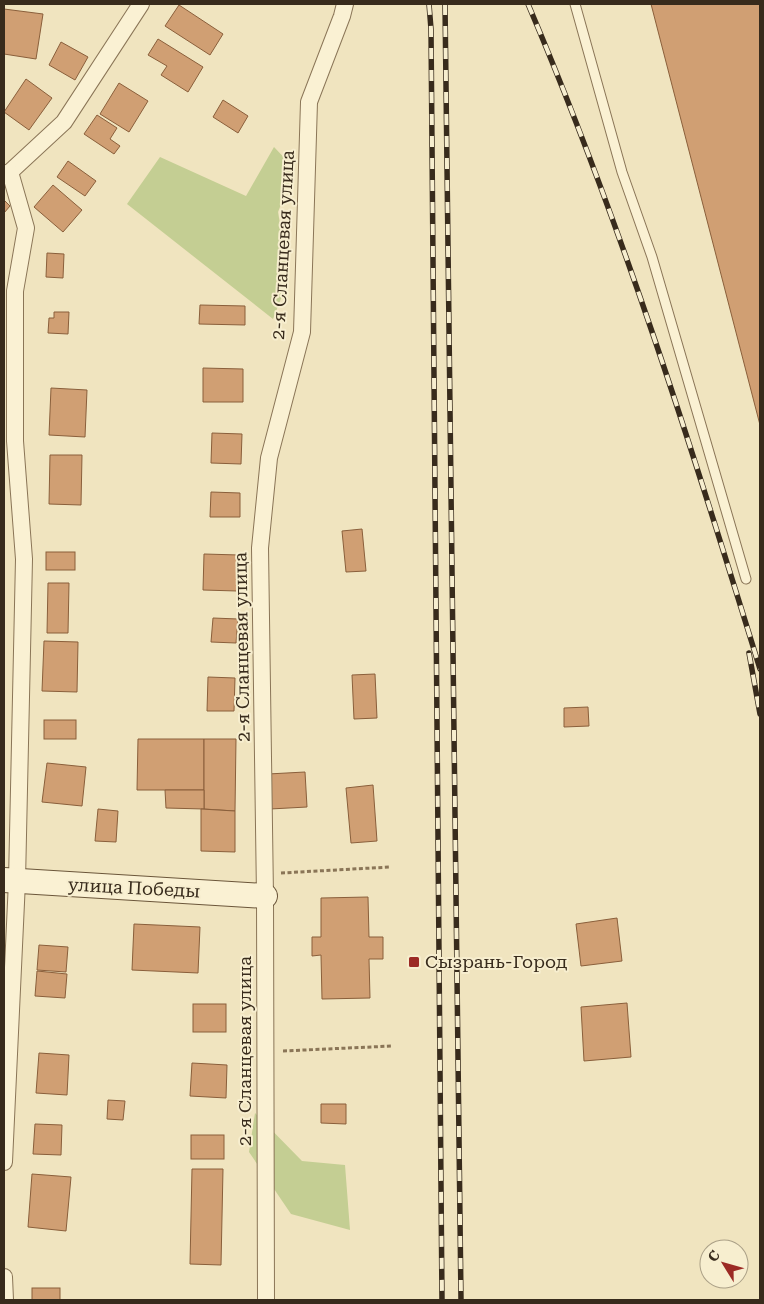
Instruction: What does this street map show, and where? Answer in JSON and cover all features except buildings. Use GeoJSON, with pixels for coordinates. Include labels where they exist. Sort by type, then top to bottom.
{"type":"FeatureCollection","features":[{"type":"Feature","properties":{"kind":"street"},"geometry":{"type":"LineString","coordinates":[[4,1162],[10,880],[24,559],[16,440],[15,291],[26,228],[7,173],[64,122],[141,4]]}},
{"type":"Feature","properties":{"kind":"street","name":"2-я Сланцевая улица"},"geometry":{"type":"LineString","coordinates":[[266,1300],[260,548],[269,458],[302,332],[309,102],[345,4]]}},
{"type":"Feature","properties":{"kind":"street"},"geometry":{"type":"LineString","coordinates":[[4,274],[20,262]]}},
{"type":"Feature","properties":{"kind":"street","name":"улица Победы"},"geometry":{"type":"LineString","coordinates":[[10,880],[264,885]]}},
{"type":"Feature","properties":{"kind":"street"},"geometry":{"type":"LineString","coordinates":[[4,1277],[5,1300]]}},
{"type":"Feature","properties":{"kind":"lane"},"geometry":{"type":"LineString","coordinates":[[575,4],[619,163],[652,257],[746,579]]}},
{"type":"Feature","properties":{"kind":"path"},"geometry":{"type":"LineString","coordinates":[[264,885],[390,867]]}},
{"type":"Feature","properties":{"kind":"path"},"geometry":{"type":"LineString","coordinates":[[265,1052],[392,1046]]}},
{"type":"Feature","properties":{"kind":"green space"},"geometry":{"type":"Polygon","coordinates":[[[274,147],[295,169],[278,212],[289,278],[273,319],[127,204],[160,157],[246,196],[274,147]]]}},
{"type":"Feature","properties":{"kind":"green space"},"geometry":{"type":"Polygon","coordinates":[[[255,1113],[302,1161],[345,1165],[350,1230],[291,1214],[249,1152],[255,1113]]]}},
{"type":"Feature","properties":{"kind":"railway"},"geometry":{"type":"LineString","coordinates":[[429,4],[431,29],[442,1300]]}},
{"type":"Feature","properties":{"kind":"railway"},"geometry":{"type":"LineString","coordinates":[[445,4],[461,1300]]}},
{"type":"Feature","properties":{"kind":"railway"},"geometry":{"type":"LineString","coordinates":[[528,4],[562,85],[624,250],[681,417],[760,669]]}},
{"type":"Feature","properties":{"kind":"railway"},"geometry":{"type":"LineString","coordinates":[[749,653],[760,714]]}},
{"type":"Feature","properties":{"kind":"place","name":"Сызрань-Город"},"geometry":{"type":"Point","coordinates":[414,962]}}]}
